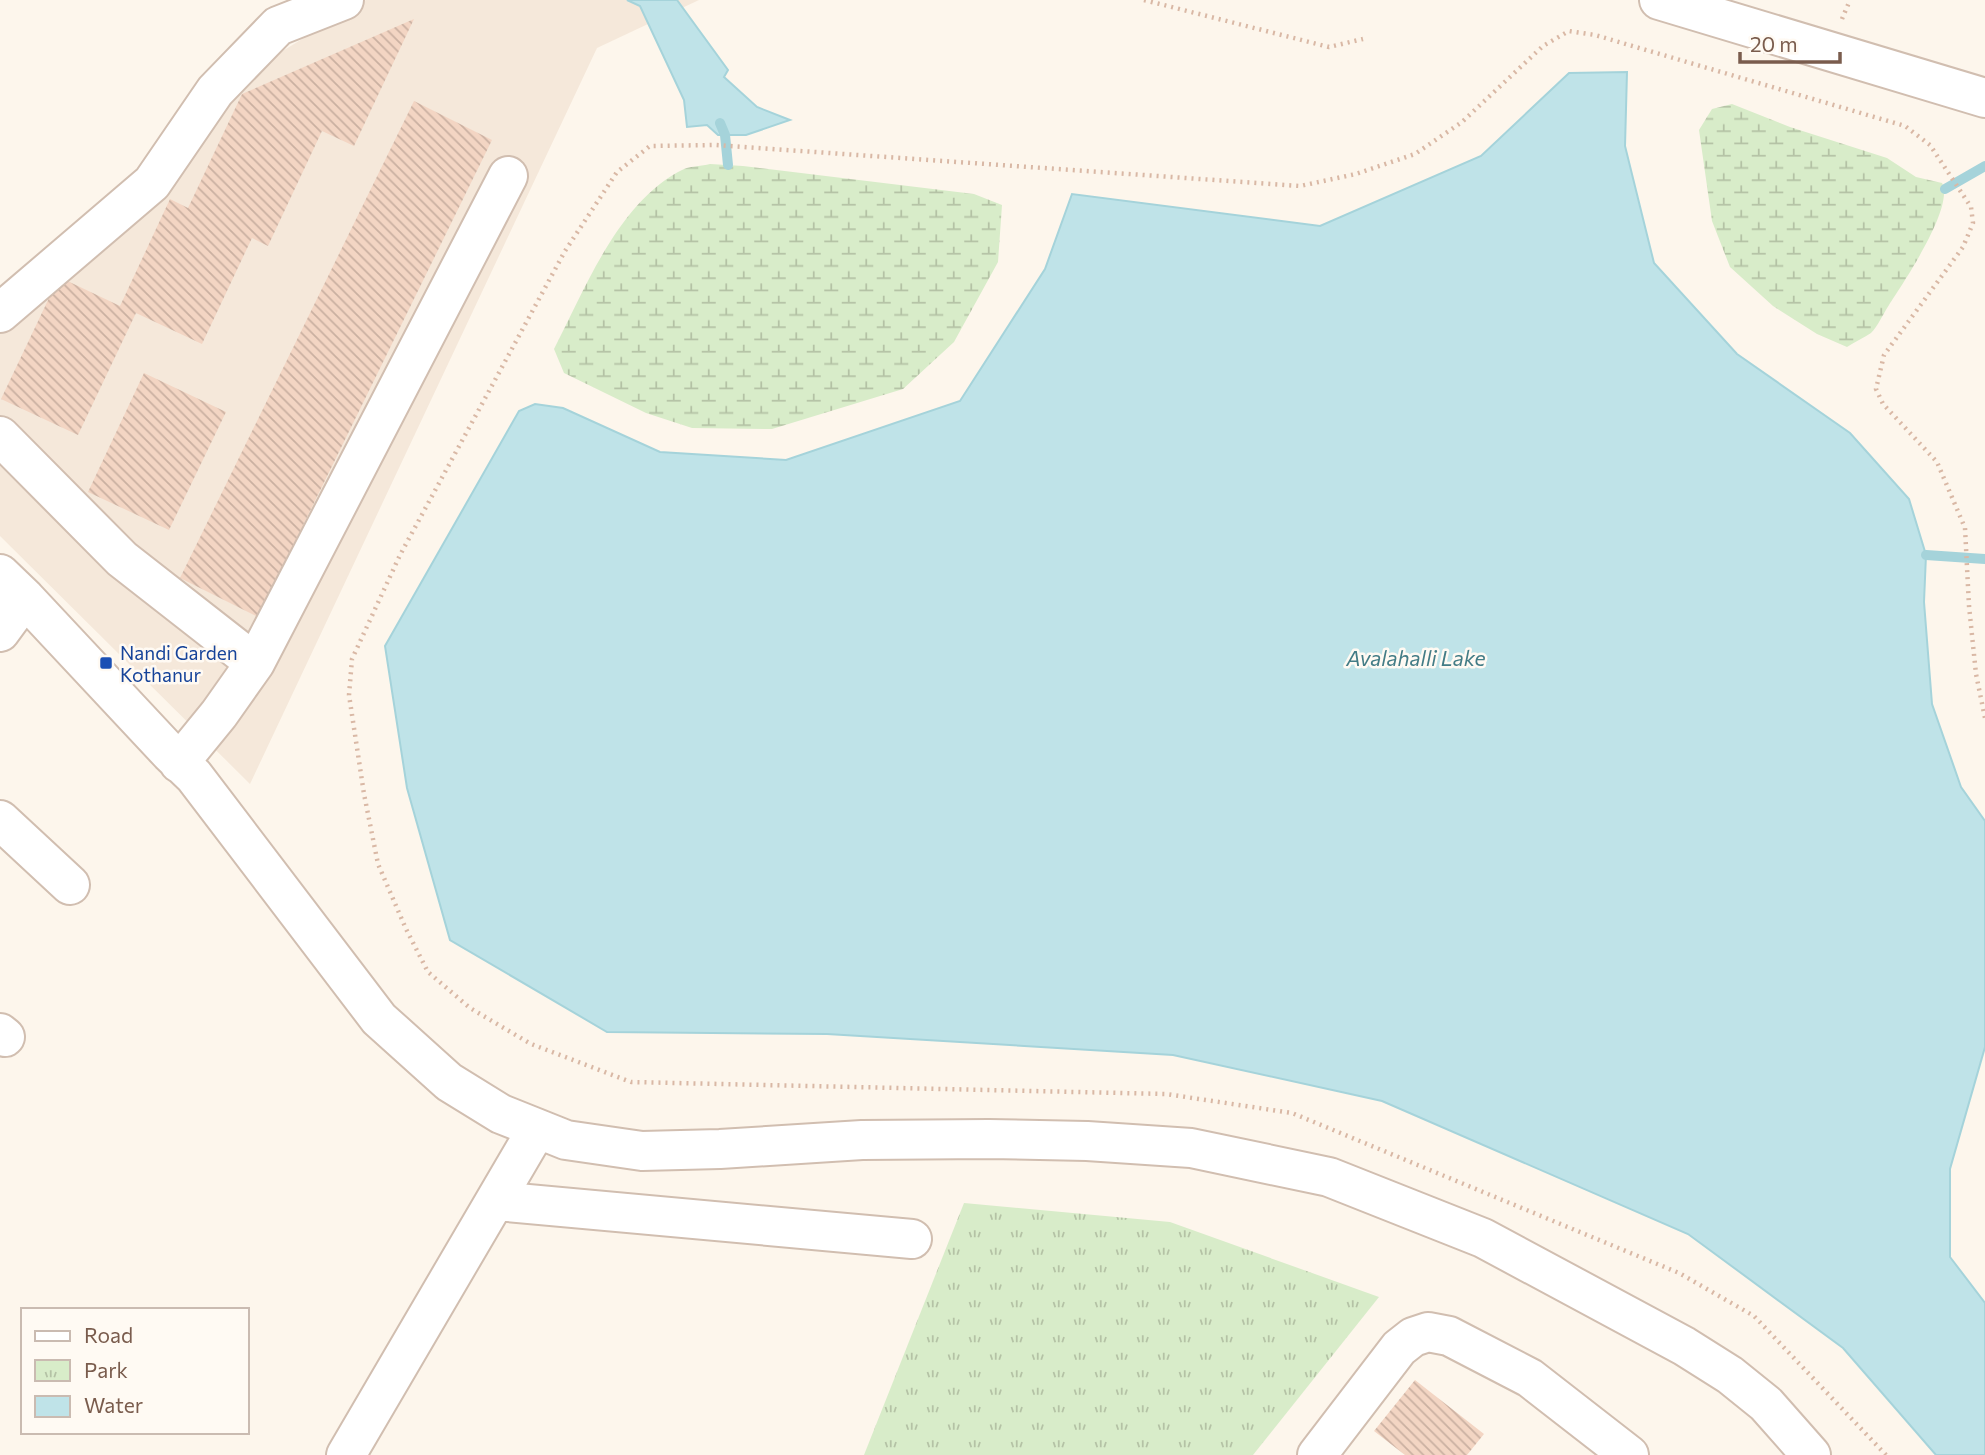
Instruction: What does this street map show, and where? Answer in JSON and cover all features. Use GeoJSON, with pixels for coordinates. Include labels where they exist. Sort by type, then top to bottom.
{"type":"FeatureCollection","features":[{"type":"Feature","properties":{"kind":"street"},"geometry":{"type":"LineString","coordinates":[[0,313],[152,183],[215,91],[278,26],[344,0]]}},
{"type":"Feature","properties":{"kind":"street"},"geometry":{"type":"LineString","coordinates":[[1659,0],[1985,98]]}},
{"type":"Feature","properties":{"kind":"street"},"geometry":{"type":"LineString","coordinates":[[179,762],[219,714],[255,663],[509,176]]}},
{"type":"Feature","properties":{"kind":"street"},"geometry":{"type":"LineString","coordinates":[[0,436],[122,559],[255,663]]}},
{"type":"Feature","properties":{"kind":"street"},"geometry":{"type":"LineString","coordinates":[[0,632],[13,586]]}},
{"type":"Feature","properties":{"kind":"street"},"geometry":{"type":"LineString","coordinates":[[13,586],[194,776],[379,1019],[449,1082],[501,1114],[566,1140],[642,1151],[862,1140],[1087,1141],[1191,1148],[1329,1177],[1483,1238],[1684,1346],[1730,1375],[1766,1404],[1811,1455]]}},
{"type":"Feature","properties":{"kind":"street"},"geometry":{"type":"LineString","coordinates":[[0,820],[70,885]]}},
{"type":"Feature","properties":{"kind":"street"},"geometry":{"type":"LineString","coordinates":[[346,1455],[537,1129]]}},
{"type":"Feature","properties":{"kind":"street"},"geometry":{"type":"LineString","coordinates":[[496,1201],[912,1239]]}},
{"type":"Feature","properties":{"kind":"street"},"geometry":{"type":"LineString","coordinates":[[1317,1455],[1399,1348],[1413,1337],[1428,1332],[1449,1335],[1530,1378],[1629,1455]]}},
{"type":"Feature","properties":{"kind":"path"},"geometry":{"type":"LineString","coordinates":[[1144,0],[1329,47],[1363,39]]}},
{"type":"Feature","properties":{"kind":"path"},"geometry":{"type":"LineString","coordinates":[[1886,1455],[1754,1316],[1679,1273],[1292,1112],[1166,1094],[631,1082],[531,1044],[470,1008],[428,972],[406,929],[378,864],[349,695],[352,659],[400,555],[565,251],[617,172],[650,146],[715,145],[1300,186],[1356,174],[1415,154],[1462,122],[1543,46],[1569,31],[1595,35],[1905,125],[1930,145],[1971,207],[1973,223],[1963,247],[1884,355],[1876,390],[1883,404],[1937,462],[1965,528],[1976,674],[1985,718]]}},
{"type":"Feature","properties":{"kind":"shaded area"},"geometry":{"type":"Polygon","coordinates":[[[366,0],[699,0],[597,48],[250,784],[0,536],[0,302],[73,265],[199,102],[366,0]]]}},
{"type":"Feature","properties":{"kind":"green space"},"geometry":{"type":"Polygon","coordinates":[[[1732,104],[1790,127],[1887,158],[1916,177],[1942,183],[1944,194],[1941,209],[1926,245],[1874,330],[1847,347],[1817,334],[1773,306],[1730,267],[1712,221],[1699,130],[1712,109],[1732,104]]]}},
{"type":"Feature","properties":{"kind":"green space"},"geometry":{"type":"Polygon","coordinates":[[[710,164],[974,194],[1002,205],[998,262],[954,342],[903,389],[772,429],[692,428],[646,413],[564,373],[554,349],[606,248],[622,224],[661,183],[684,169],[710,164]]]}},
{"type":"Feature","properties":{"kind":"green space"},"geometry":{"type":"Polygon","coordinates":[[[964,1203],[1170,1222],[1379,1297],[1253,1455],[864,1455],[964,1203]]]}},
{"type":"Feature","properties":{"kind":"water"},"geometry":{"type":"Polygon","coordinates":[[[627,0],[677,0],[728,70],[724,77],[757,107],[790,120],[746,135],[718,135],[707,125],[687,127],[684,100],[640,6],[627,0]]]}},
{"type":"Feature","properties":{"kind":"water","name":"Avalahalli Lake"},"geometry":{"type":"Polygon","coordinates":[[[1627,72],[1625,146],[1654,263],[1737,354],[1850,433],[1909,499],[1926,555],[1924,602],[1932,704],[1961,787],[1985,821],[1985,1047],[1950,1169],[1950,1257],[1985,1303],[1985,1455],[1936,1455],[1843,1348],[1688,1234],[1382,1101],[1173,1055],[827,1034],[607,1032],[450,940],[407,788],[385,646],[519,411],[535,404],[563,408],[660,452],[786,460],[960,401],[1045,269],[1072,194],[1320,226],[1481,156],[1569,73],[1627,72]]]}},
{"type":"Feature","properties":{"kind":"building"},"geometry":{"type":"Polygon","coordinates":[[[414,19],[354,146],[322,131],[268,246],[252,238],[202,344],[136,313],[78,435],[1,399],[59,277],[120,306],[170,199],[188,208],[242,94],[414,19]]]}},
{"type":"Feature","properties":{"kind":"building"},"geometry":{"type":"Polygon","coordinates":[[[414,101],[492,140],[258,617],[180,578],[414,101]]]}},
{"type":"Feature","properties":{"kind":"building"},"geometry":{"type":"Polygon","coordinates":[[[144,373],[226,412],[169,530],[88,492],[144,373]]]}},
{"type":"Feature","properties":{"kind":"building"},"geometry":{"type":"Polygon","coordinates":[[[1415,1380],[1484,1434],[1467,1455],[1405,1455],[1374,1431],[1415,1380]]]}},
{"type":"Feature","properties":{"kind":"waterway"},"geometry":{"type":"LineString","coordinates":[[720,123],[725,135],[728,165]]}},
{"type":"Feature","properties":{"kind":"waterway"},"geometry":{"type":"LineString","coordinates":[[1945,189],[1985,166]]}},
{"type":"Feature","properties":{"kind":"waterway"},"geometry":{"type":"LineString","coordinates":[[1926,555],[1985,559]]}},
{"type":"Feature","properties":{"kind":"place","name":"Nandi Garden Kothanur"},"geometry":{"type":"Point","coordinates":[106,663]}}]}
